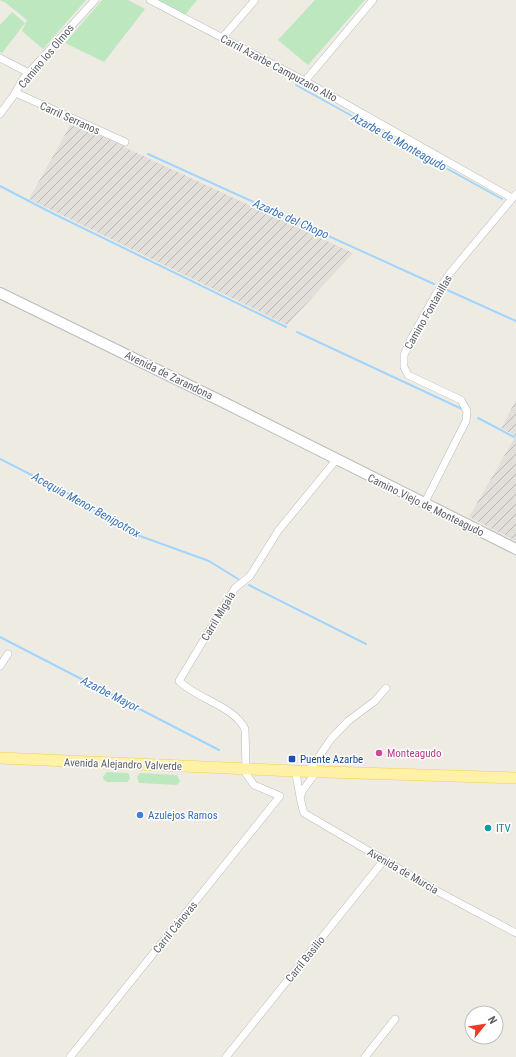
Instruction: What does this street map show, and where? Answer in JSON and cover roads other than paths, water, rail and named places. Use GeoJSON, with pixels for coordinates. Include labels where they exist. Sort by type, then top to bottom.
{"type":"FeatureCollection","features":[{"type":"Feature","properties":{"kind":"main road","name":"Avenida Alejandro Valverde"},"geometry":{"type":"LineString","coordinates":[[0,758],[294,771]]}},
{"type":"Feature","properties":{"kind":"main road"},"geometry":{"type":"LineString","coordinates":[[294,771],[516,778]]}},
{"type":"Feature","properties":{"kind":"street","name":"Camino los Olmos"},"geometry":{"type":"LineString","coordinates":[[0,114],[29,73],[95,0]]}},
{"type":"Feature","properties":{"kind":"street","name":"Carril Azarbe Campuzano Alto"},"geometry":{"type":"LineString","coordinates":[[150,0],[305,81],[514,196]]}},
{"type":"Feature","properties":{"kind":"street"},"geometry":{"type":"LineString","coordinates":[[222,38],[256,0]]}},
{"type":"Feature","properties":{"kind":"street"},"geometry":{"type":"LineString","coordinates":[[305,81],[373,0]]}},
{"type":"Feature","properties":{"kind":"street"},"geometry":{"type":"LineString","coordinates":[[0,58],[29,73]]}},
{"type":"Feature","properties":{"kind":"street","name":"Carril Serranos"},"geometry":{"type":"LineString","coordinates":[[16,93],[125,142]]}},
{"type":"Feature","properties":{"kind":"street","name":"Camino Fontanillas"},"geometry":{"type":"LineString","coordinates":[[424,504],[466,421],[467,411],[460,400],[408,375],[404,367],[404,355],[436,294],[450,273],[514,196]]}},
{"type":"Feature","properties":{"kind":"street","name":"Avenida de Zarandona"},"geometry":{"type":"LineString","coordinates":[[0,293],[219,400],[336,460]]}},
{"type":"Feature","properties":{"kind":"street","name":"Camino Viejo de Monteagudo"},"geometry":{"type":"LineString","coordinates":[[336,460],[516,549]]}},
{"type":"Feature","properties":{"kind":"street","name":"Carril Migala"},"geometry":{"type":"LineString","coordinates":[[244,769],[245,729],[242,724],[224,710],[179,681],[235,588],[250,576],[278,531],[336,460]]}},
{"type":"Feature","properties":{"kind":"street"},"geometry":{"type":"LineString","coordinates":[[0,666],[8,654]]}},
{"type":"Feature","properties":{"kind":"street"},"geometry":{"type":"LineString","coordinates":[[299,799],[331,739],[348,721],[375,701],[386,688]]}},
{"type":"Feature","properties":{"kind":"street","name":"Carril Cánovas"},"geometry":{"type":"LineString","coordinates":[[70,1057],[280,796],[254,785],[244,769]]}},
{"type":"Feature","properties":{"kind":"street","name":"Avenida de Murcia"},"geometry":{"type":"LineString","coordinates":[[294,771],[300,790],[299,799],[304,813],[435,890],[516,933]]}},
{"type":"Feature","properties":{"kind":"street","name":"Carril Basilio"},"geometry":{"type":"LineString","coordinates":[[226,1057],[384,860]]}},
{"type":"Feature","properties":{"kind":"street"},"geometry":{"type":"LineString","coordinates":[[364,1057],[395,1019]]}},
{"type":"Feature","properties":{"kind":"waterway","name":"Azarbe de Monteagudo"},"geometry":{"type":"LineString","coordinates":[[296,85],[502,199]]}},
{"type":"Feature","properties":{"kind":"waterway","name":"Azarbe del Chopo"},"geometry":{"type":"LineString","coordinates":[[148,154],[434,284]]}},
{"type":"Feature","properties":{"kind":"waterway"},"geometry":{"type":"LineString","coordinates":[[0,186],[52,213],[286,327]]}},
{"type":"Feature","properties":{"kind":"waterway","name":"Azarbe del Chopo"},"geometry":{"type":"LineString","coordinates":[[445,289],[516,321]]}},
{"type":"Feature","properties":{"kind":"waterway"},"geometry":{"type":"LineString","coordinates":[[297,332],[462,409]]}},
{"type":"Feature","properties":{"kind":"waterway"},"geometry":{"type":"LineString","coordinates":[[478,418],[514,437]]}},
{"type":"Feature","properties":{"kind":"waterway","name":"Acequia Menor Benipotrox"},"geometry":{"type":"LineString","coordinates":[[0,459],[71,495],[129,532],[209,561],[238,579]]}},
{"type":"Feature","properties":{"kind":"waterway","name":"Acequia Menor Benipotrox"},"geometry":{"type":"LineString","coordinates":[[249,585],[366,644]]}},
{"type":"Feature","properties":{"kind":"waterway","name":"Azarbe Mayor"},"geometry":{"type":"LineString","coordinates":[[0,637],[219,750]]}},
{"type":"Feature","properties":{"kind":"place","name":"Monteagudo"},"geometry":{"type":"Point","coordinates":[379,753]}},
{"type":"Feature","properties":{"kind":"place","name":"Puente Azarbe"},"geometry":{"type":"Point","coordinates":[292,759]}},
{"type":"Feature","properties":{"kind":"place","name":"Azulejos Ramos"},"geometry":{"type":"Point","coordinates":[140,815]}},
{"type":"Feature","properties":{"kind":"place","name":"ITV"},"geometry":{"type":"Point","coordinates":[488,828]}}]}
